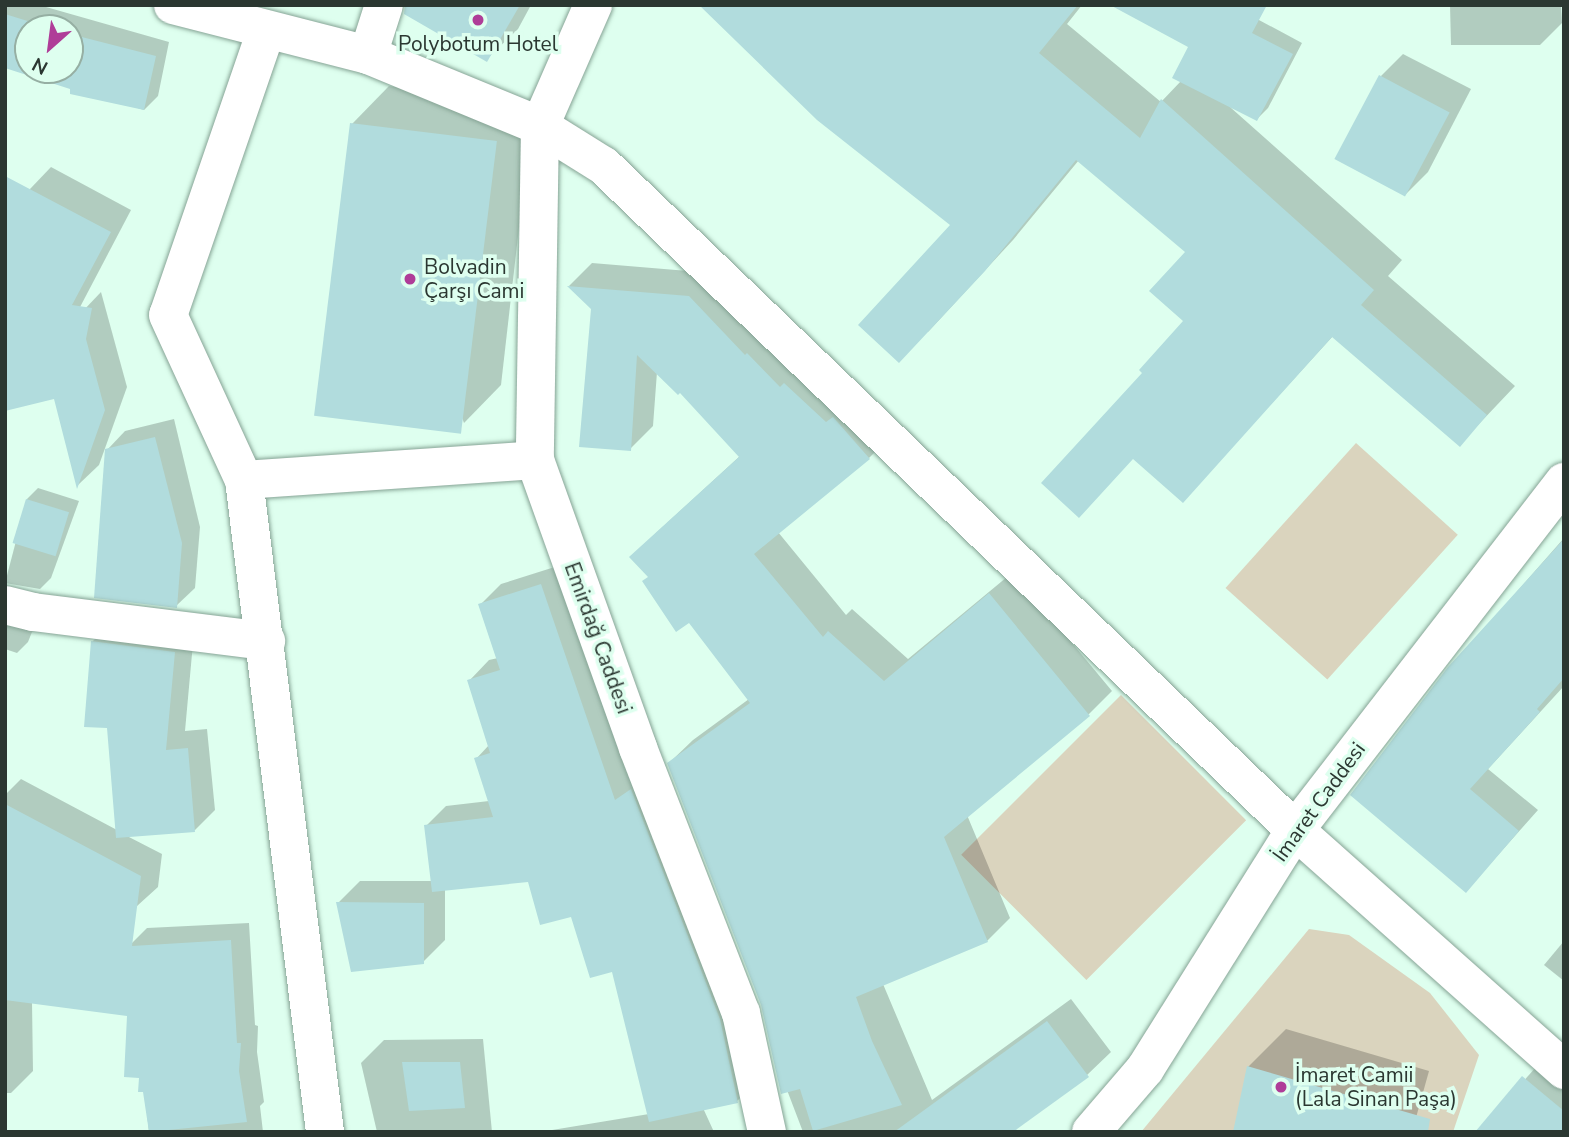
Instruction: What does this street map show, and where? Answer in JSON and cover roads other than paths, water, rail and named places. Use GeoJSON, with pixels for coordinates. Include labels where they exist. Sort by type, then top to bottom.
{"type":"FeatureCollection","features":[{"type":"Feature","properties":{"kind":"street"},"geometry":{"type":"LineString","coordinates":[[173,5],[368,55],[540,126],[604,166],[1294,831],[1564,1070]]}},
{"type":"Feature","properties":{"kind":"street"},"geometry":{"type":"LineString","coordinates":[[368,55],[384,5]]}},
{"type":"Feature","properties":{"kind":"street"},"geometry":{"type":"LineString","coordinates":[[540,126],[593,5]]}},
{"type":"Feature","properties":{"kind":"street"},"geometry":{"type":"LineString","coordinates":[[266,31],[168,315],[244,480],[325,1132]]}},
{"type":"Feature","properties":{"kind":"street","name":"Emirdağ Caddesi"},"geometry":{"type":"LineString","coordinates":[[540,126],[535,460],[638,748],[740,1013],[767,1132]]}},
{"type":"Feature","properties":{"kind":"street"},"geometry":{"type":"LineString","coordinates":[[244,480],[535,460]]}},
{"type":"Feature","properties":{"kind":"street","name":"İmaret Caddesi"},"geometry":{"type":"LineString","coordinates":[[1091,1132],[1145,1069],[1294,831],[1564,482]]}},
{"type":"Feature","properties":{"kind":"street"},"geometry":{"type":"LineString","coordinates":[[5,605],[33,612],[266,641]]}},
{"type":"Feature","properties":{"kind":"place","name":"Polybotum Hotel"},"geometry":{"type":"Point","coordinates":[478,20]}},
{"type":"Feature","properties":{"kind":"place","name":"Bolvadin Çarşı Cami"},"geometry":{"type":"Point","coordinates":[410,279]}},
{"type":"Feature","properties":{"kind":"place","name":"İmaret Camii (Lala Sinan Paşa)"},"geometry":{"type":"Point","coordinates":[1281,1087]}}]}
